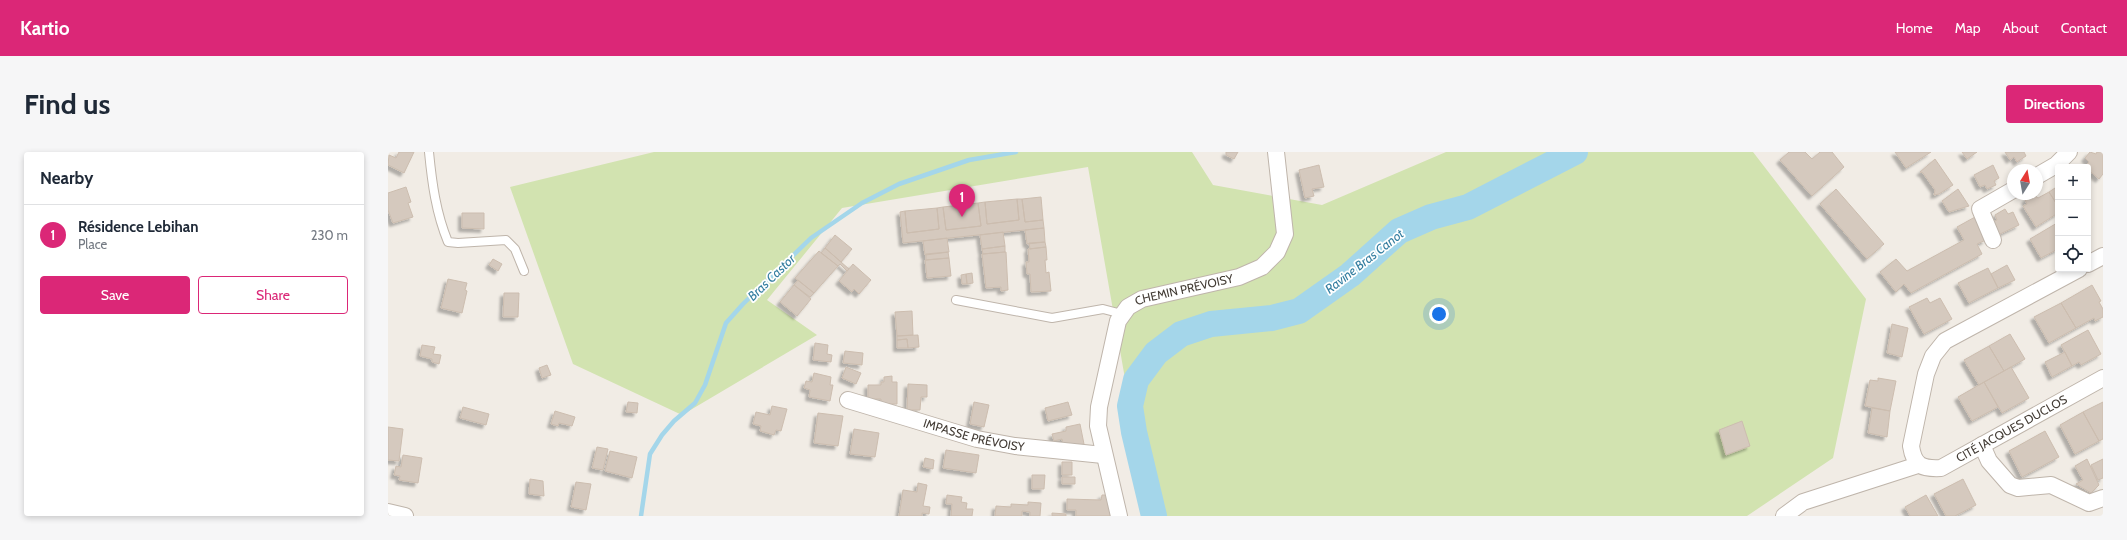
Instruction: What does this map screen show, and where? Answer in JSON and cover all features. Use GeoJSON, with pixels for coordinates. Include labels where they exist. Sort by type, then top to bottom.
{"type":"FeatureCollection","features":[{"type":"Feature","properties":{"kind":"street","name":"CHEMIN PRÉVOISY"},"geometry":{"type":"LineString","coordinates":[[1119,516],[1098,426],[1099,406],[1114,340],[1122,314],[1128,307],[1142,299],[1239,277],[1262,267],[1277,252],[1285,234],[1276,152]]}},
{"type":"Feature","properties":{"kind":"street"},"geometry":{"type":"LineString","coordinates":[[2043,173],[2056,165],[2068,152]]}},
{"type":"Feature","properties":{"kind":"street"},"geometry":{"type":"LineString","coordinates":[[1993,240],[1980,209],[2007,193]]}},
{"type":"Feature","properties":{"kind":"street"},"geometry":{"type":"LineString","coordinates":[[2091,262],[2103,256]]}},
{"type":"Feature","properties":{"kind":"street"},"geometry":{"type":"LineString","coordinates":[[1918,465],[1912,457],[1911,446],[1926,374],[1933,356],[1945,340],[2073,272]]}},
{"type":"Feature","properties":{"kind":"street","name":"CITÉ JACQUES DUCLOS"},"geometry":{"type":"LineString","coordinates":[[1784,516],[1790,510],[1803,502],[1918,465],[1929,469],[1941,468],[2103,378]]}},
{"type":"Feature","properties":{"kind":"street","name":"IMPASSE PRÉVOISY"},"geometry":{"type":"LineString","coordinates":[[848,400],[977,439],[1015,446],[1104,455]]}},
{"type":"Feature","properties":{"kind":"street"},"geometry":{"type":"LineString","coordinates":[[1982,445],[1989,461],[2010,485],[2018,488],[2051,485],[2089,503],[2103,498]]}},
{"type":"Feature","properties":{"kind":"street"},"geometry":{"type":"LineString","coordinates":[[388,512],[405,516]]}},
{"type":"Feature","properties":{"kind":"lane"},"geometry":{"type":"LineString","coordinates":[[429,152],[432,184],[442,228],[448,242],[458,243],[506,240],[515,249],[524,271]]}},
{"type":"Feature","properties":{"kind":"lane"},"geometry":{"type":"LineString","coordinates":[[956,300],[1052,318],[1103,309],[1122,314]]}},
{"type":"Feature","properties":{"kind":"green space"},"geometry":{"type":"Polygon","coordinates":[[[654,152],[1192,152],[1213,185],[1322,205],[1446,152],[1753,152],[1866,299],[1833,458],[1747,516],[1149,516],[1088,167],[842,208],[767,300],[817,335],[682,415],[573,364],[510,187],[654,152]]]}},
{"type":"Feature","properties":{"kind":"building"},"geometry":{"type":"Polygon","coordinates":[[[399,152],[414,152],[404,173],[388,165],[389,155],[396,158],[399,152]]]}},
{"type":"Feature","properties":{"kind":"building"},"geometry":{"type":"Polygon","coordinates":[[[1226,152],[1238,152],[1234,159],[1226,155],[1226,152]]]}},
{"type":"Feature","properties":{"kind":"building"},"geometry":{"type":"Polygon","coordinates":[[[1789,152],[1805,152],[1812,159],[1820,152],[1832,152],[1844,167],[1812,196],[1780,160],[1789,152]]]}},
{"type":"Feature","properties":{"kind":"building"},"geometry":{"type":"Polygon","coordinates":[[[1895,152],[1931,152],[1906,168],[1895,152]]]}},
{"type":"Feature","properties":{"kind":"building"},"geometry":{"type":"Polygon","coordinates":[[[1962,152],[1977,152],[1967,159],[1962,152]]]}},
{"type":"Feature","properties":{"kind":"building"},"geometry":{"type":"Polygon","coordinates":[[[2005,152],[2024,152],[2026,156],[2017,162],[2014,157],[2010,160],[2005,152]]]}},
{"type":"Feature","properties":{"kind":"building"},"geometry":{"type":"Polygon","coordinates":[[[2090,152],[2096,154],[2097,152],[2103,152],[2103,174],[2099,179],[2091,172],[2091,164],[2087,164],[2089,162],[2085,158],[2090,152]]]}},
{"type":"Feature","properties":{"kind":"building"},"geometry":{"type":"Polygon","coordinates":[[[1935,159],[1953,185],[1939,194],[1934,195],[1935,190],[1923,173],[1920,172],[1935,159]]]}},
{"type":"Feature","properties":{"kind":"building"},"geometry":{"type":"Polygon","coordinates":[[[1319,165],[1324,187],[1312,189],[1314,196],[1305,198],[1299,170],[1319,165]]]}},
{"type":"Feature","properties":{"kind":"building"},"geometry":{"type":"Polygon","coordinates":[[[1993,165],[1999,178],[1994,181],[1996,185],[1987,189],[1985,185],[1980,187],[1974,175],[1993,165]]]}},
{"type":"Feature","properties":{"kind":"building"},"geometry":{"type":"Polygon","coordinates":[[[406,187],[411,202],[408,203],[413,217],[393,223],[388,210],[388,193],[406,187]]]}},
{"type":"Feature","properties":{"kind":"building"},"geometry":{"type":"Polygon","coordinates":[[[2055,188],[2055,201],[2049,192],[2055,188]]]}},
{"type":"Feature","properties":{"kind":"building"},"geometry":{"type":"Polygon","coordinates":[[[1836,189],[1884,244],[1867,259],[1820,204],[1836,189]]]}},
{"type":"Feature","properties":{"kind":"building"},"geometry":{"type":"Polygon","coordinates":[[[1958,189],[1969,206],[1949,212],[1942,201],[1958,189]]]}},
{"type":"Feature","properties":{"kind":"building"},"geometry":{"type":"Polygon","coordinates":[[[2049,192],[2055,201],[2055,215],[2036,227],[2023,206],[2027,204],[2025,200],[2043,200],[2043,195],[2049,192]]]}},
{"type":"Feature","properties":{"kind":"building"},"geometry":{"type":"Polygon","coordinates":[[[1041,197],[1043,220],[1025,222],[1022,199],[1041,197]]]}},
{"type":"Feature","properties":{"kind":"building"},"geometry":{"type":"Polygon","coordinates":[[[1017,199],[1019,220],[987,224],[985,202],[1017,199]]]}},
{"type":"Feature","properties":{"kind":"building"},"geometry":{"type":"Polygon","coordinates":[[[1017,199],[1022,199],[1025,222],[1043,220],[1044,228],[903,243],[900,212],[905,211],[907,233],[939,229],[937,208],[943,207],[946,230],[981,226],[978,203],[985,202],[987,224],[1019,220],[1017,199]]]}},
{"type":"Feature","properties":{"kind":"building"},"geometry":{"type":"Polygon","coordinates":[[[978,203],[981,226],[946,230],[943,207],[978,203]]]}},
{"type":"Feature","properties":{"kind":"building"},"geometry":{"type":"Polygon","coordinates":[[[937,208],[939,229],[907,233],[905,211],[937,208]]]}},
{"type":"Feature","properties":{"kind":"building"},"geometry":{"type":"Polygon","coordinates":[[[2005,209],[2008,214],[2013,212],[2019,225],[1998,235],[1992,222],[1997,220],[1995,215],[2005,209]]]}},
{"type":"Feature","properties":{"kind":"building"},"geometry":{"type":"Polygon","coordinates":[[[462,213],[484,213],[484,229],[462,228],[462,213]]]}},
{"type":"Feature","properties":{"kind":"building"},"geometry":{"type":"Polygon","coordinates":[[[1975,217],[1986,240],[1977,244],[1982,254],[1911,293],[1904,284],[1896,292],[1880,272],[1896,259],[1907,271],[1964,240],[1957,227],[1975,217]]]}},
{"type":"Feature","properties":{"kind":"building"},"geometry":{"type":"Polygon","coordinates":[[[2055,224],[2055,251],[2041,258],[2030,239],[2055,224]]]}},
{"type":"Feature","properties":{"kind":"building"},"geometry":{"type":"Polygon","coordinates":[[[1044,228],[1045,242],[1027,244],[1025,230],[1044,228]]]}},
{"type":"Feature","properties":{"kind":"building"},"geometry":{"type":"Polygon","coordinates":[[[1003,232],[1005,246],[982,249],[980,235],[1003,232]]]}},
{"type":"Feature","properties":{"kind":"building"},"geometry":{"type":"Polygon","coordinates":[[[835,235],[852,249],[841,262],[825,248],[835,235]]]}},
{"type":"Feature","properties":{"kind":"building"},"geometry":{"type":"Polygon","coordinates":[[[947,238],[949,252],[925,255],[923,241],[947,238]]]}},
{"type":"Feature","properties":{"kind":"building"},"geometry":{"type":"Polygon","coordinates":[[[1045,242],[1046,247],[1030,249],[1029,243],[1045,242]]]}},
{"type":"Feature","properties":{"kind":"building"},"geometry":{"type":"Polygon","coordinates":[[[1005,246],[1005,252],[983,254],[982,249],[1005,246]]]}},
{"type":"Feature","properties":{"kind":"building"},"geometry":{"type":"Polygon","coordinates":[[[1046,247],[1046,273],[1049,272],[1051,291],[1031,292],[1030,274],[1027,274],[1026,262],[1029,262],[1028,249],[1046,247]]]}},
{"type":"Feature","properties":{"kind":"building"},"geometry":{"type":"Polygon","coordinates":[[[825,248],[849,269],[847,271],[840,264],[838,266],[821,253],[825,248]]]}},
{"type":"Feature","properties":{"kind":"building"},"geometry":{"type":"Polygon","coordinates":[[[819,251],[838,266],[814,293],[795,278],[819,251]]]}},
{"type":"Feature","properties":{"kind":"building"},"geometry":{"type":"Polygon","coordinates":[[[948,252],[949,258],[926,260],[926,254],[948,252]]]}},
{"type":"Feature","properties":{"kind":"building"},"geometry":{"type":"Polygon","coordinates":[[[1006,252],[1008,290],[1001,291],[1001,287],[986,288],[982,254],[1006,252]]]}},
{"type":"Feature","properties":{"kind":"building"},"geometry":{"type":"Polygon","coordinates":[[[949,258],[951,276],[927,278],[925,260],[949,258]]]}},
{"type":"Feature","properties":{"kind":"building"},"geometry":{"type":"Polygon","coordinates":[[[493,259],[502,264],[498,271],[489,265],[493,259]]]}},
{"type":"Feature","properties":{"kind":"building"},"geometry":{"type":"Polygon","coordinates":[[[853,264],[871,280],[859,294],[854,289],[852,292],[839,281],[853,264]]]}},
{"type":"Feature","properties":{"kind":"building"},"geometry":{"type":"Polygon","coordinates":[[[2007,265],[2015,280],[1998,288],[1991,274],[2007,265]]]}},
{"type":"Feature","properties":{"kind":"building"},"geometry":{"type":"Polygon","coordinates":[[[1988,268],[1998,288],[1969,303],[1958,283],[1988,268]]]}},
{"type":"Feature","properties":{"kind":"building"},"geometry":{"type":"Polygon","coordinates":[[[972,273],[973,283],[967,284],[966,274],[972,273]]]}},
{"type":"Feature","properties":{"kind":"building"},"geometry":{"type":"Polygon","coordinates":[[[966,274],[967,284],[962,284],[961,275],[966,274]]]}},
{"type":"Feature","properties":{"kind":"building"},"geometry":{"type":"Polygon","coordinates":[[[448,279],[467,283],[465,290],[467,291],[462,313],[441,308],[448,279]]]}},
{"type":"Feature","properties":{"kind":"building"},"geometry":{"type":"Polygon","coordinates":[[[798,280],[814,293],[810,297],[794,285],[798,280]]]}},
{"type":"Feature","properties":{"kind":"building"},"geometry":{"type":"Polygon","coordinates":[[[794,285],[811,299],[797,316],[780,302],[794,285]]]}},
{"type":"Feature","properties":{"kind":"building"},"geometry":{"type":"Polygon","coordinates":[[[2092,285],[2101,301],[2099,302],[2103,309],[2103,317],[2095,321],[2094,318],[2076,328],[2061,303],[2092,285]]]}},
{"type":"Feature","properties":{"kind":"building"},"geometry":{"type":"Polygon","coordinates":[[[504,293],[519,293],[518,317],[503,317],[504,293]]]}},
{"type":"Feature","properties":{"kind":"building"},"geometry":{"type":"Polygon","coordinates":[[[1927,298],[1930,303],[1940,298],[1952,319],[1924,334],[1909,307],[1927,298]]]}},
{"type":"Feature","properties":{"kind":"building"},"geometry":{"type":"Polygon","coordinates":[[[2061,303],[2076,328],[2049,343],[2034,317],[2061,303]]]}},
{"type":"Feature","properties":{"kind":"building"},"geometry":{"type":"Polygon","coordinates":[[[912,311],[913,335],[897,336],[895,312],[912,311]]]}},
{"type":"Feature","properties":{"kind":"building"},"geometry":{"type":"Polygon","coordinates":[[[1892,324],[1908,328],[1902,357],[1887,353],[1892,324]]]}},
{"type":"Feature","properties":{"kind":"building"},"geometry":{"type":"Polygon","coordinates":[[[2088,330],[2101,354],[2081,365],[2079,362],[2072,366],[2061,345],[2088,330]]]}},
{"type":"Feature","properties":{"kind":"building"},"geometry":{"type":"Polygon","coordinates":[[[2010,334],[2025,359],[2004,371],[1989,346],[2010,334]]]}},
{"type":"Feature","properties":{"kind":"building"},"geometry":{"type":"Polygon","coordinates":[[[918,335],[919,347],[908,348],[907,339],[897,340],[897,336],[918,335]]]}},
{"type":"Feature","properties":{"kind":"building"},"geometry":{"type":"Polygon","coordinates":[[[907,339],[908,348],[897,348],[897,340],[907,339]]]}},
{"type":"Feature","properties":{"kind":"building"},"geometry":{"type":"Polygon","coordinates":[[[815,343],[828,345],[827,354],[832,355],[831,362],[813,360],[815,343]]]}},
{"type":"Feature","properties":{"kind":"building"},"geometry":{"type":"Polygon","coordinates":[[[422,345],[435,347],[433,354],[441,355],[439,364],[432,362],[432,359],[420,356],[422,345]]]}},
{"type":"Feature","properties":{"kind":"building"},"geometry":{"type":"Polygon","coordinates":[[[1989,346],[2004,371],[1979,385],[1964,360],[1989,346]]]}},
{"type":"Feature","properties":{"kind":"building"},"geometry":{"type":"Polygon","coordinates":[[[845,351],[863,353],[862,365],[843,363],[845,351]]]}},
{"type":"Feature","properties":{"kind":"building"},"geometry":{"type":"Polygon","coordinates":[[[2065,352],[2072,366],[2052,377],[2045,362],[2065,352]]]}},
{"type":"Feature","properties":{"kind":"building"},"geometry":{"type":"Polygon","coordinates":[[[547,365],[551,375],[542,378],[539,368],[547,365]]]}},
{"type":"Feature","properties":{"kind":"building"},"geometry":{"type":"Polygon","coordinates":[[[846,367],[861,373],[856,384],[842,378],[846,367]]]}},
{"type":"Feature","properties":{"kind":"building"},"geometry":{"type":"Polygon","coordinates":[[[2011,367],[2029,398],[2002,413],[1984,382],[2011,367]]]}},
{"type":"Feature","properties":{"kind":"building"},"geometry":{"type":"Polygon","coordinates":[[[814,373],[831,377],[830,385],[833,385],[830,401],[809,397],[810,390],[804,388],[806,381],[812,382],[814,373]]]}},
{"type":"Feature","properties":{"kind":"building"},"geometry":{"type":"Polygon","coordinates":[[[892,376],[892,382],[897,382],[897,404],[881,404],[881,399],[868,399],[868,385],[881,385],[881,382],[884,382],[884,377],[892,376]]]}},
{"type":"Feature","properties":{"kind":"building"},"geometry":{"type":"Polygon","coordinates":[[[1878,378],[1896,381],[1890,411],[1865,406],[1870,380],[1878,381],[1878,378]]]}},
{"type":"Feature","properties":{"kind":"building"},"geometry":{"type":"Polygon","coordinates":[[[1984,382],[1998,407],[1972,421],[1958,397],[1984,382]]]}},
{"type":"Feature","properties":{"kind":"building"},"geometry":{"type":"Polygon","coordinates":[[[908,384],[927,385],[927,397],[921,397],[920,410],[907,410],[908,384]]]}},
{"type":"Feature","properties":{"kind":"building"},"geometry":{"type":"Polygon","coordinates":[[[628,402],[638,403],[637,413],[626,412],[628,402]]]}},
{"type":"Feature","properties":{"kind":"building"},"geometry":{"type":"Polygon","coordinates":[[[974,402],[989,405],[984,427],[970,424],[974,402]]]}},
{"type":"Feature","properties":{"kind":"building"},"geometry":{"type":"Polygon","coordinates":[[[1068,402],[1072,415],[1048,421],[1045,408],[1068,402]]]}},
{"type":"Feature","properties":{"kind":"building"},"geometry":{"type":"Polygon","coordinates":[[[2103,402],[2103,439],[2099,441],[2083,412],[2103,402]]]}},
{"type":"Feature","properties":{"kind":"building"},"geometry":{"type":"Polygon","coordinates":[[[772,406],[787,409],[781,431],[776,430],[774,435],[760,431],[761,426],[753,424],[756,412],[770,415],[772,406]]]}},
{"type":"Feature","properties":{"kind":"building"},"geometry":{"type":"Polygon","coordinates":[[[463,407],[489,414],[486,425],[460,418],[463,407]]]}},
{"type":"Feature","properties":{"kind":"building"},"geometry":{"type":"Polygon","coordinates":[[[1872,408],[1890,411],[1887,437],[1868,433],[1872,408]]]}},
{"type":"Feature","properties":{"kind":"building"},"geometry":{"type":"Polygon","coordinates":[[[555,411],[575,417],[572,426],[559,423],[558,426],[551,424],[555,411]]]}},
{"type":"Feature","properties":{"kind":"building"},"geometry":{"type":"Polygon","coordinates":[[[2083,412],[2099,441],[2075,454],[2060,425],[2083,412]]]}},
{"type":"Feature","properties":{"kind":"building"},"geometry":{"type":"Polygon","coordinates":[[[818,413],[843,416],[838,446],[814,443],[818,413]]]}},
{"type":"Feature","properties":{"kind":"building"},"geometry":{"type":"Polygon","coordinates":[[[1742,421],[1750,446],[1726,455],[1719,430],[1742,421]]]}},
{"type":"Feature","properties":{"kind":"building"},"geometry":{"type":"Polygon","coordinates":[[[1080,424],[1084,444],[1064,448],[1062,439],[1054,441],[1052,434],[1066,431],[1066,427],[1080,424]]]}},
{"type":"Feature","properties":{"kind":"building"},"geometry":{"type":"Polygon","coordinates":[[[388,427],[403,429],[399,461],[388,460],[388,427]]]}},
{"type":"Feature","properties":{"kind":"building"},"geometry":{"type":"Polygon","coordinates":[[[854,429],[879,433],[875,457],[850,454],[854,429]]]}},
{"type":"Feature","properties":{"kind":"building"},"geometry":{"type":"Polygon","coordinates":[[[2045,431],[2059,457],[2022,477],[2009,451],[2045,431]]]}},
{"type":"Feature","properties":{"kind":"building"},"geometry":{"type":"Polygon","coordinates":[[[597,447],[608,449],[603,470],[592,468],[597,447]]]}},
{"type":"Feature","properties":{"kind":"building"},"geometry":{"type":"Polygon","coordinates":[[[946,450],[979,455],[976,473],[943,468],[946,450]]]}},
{"type":"Feature","properties":{"kind":"building"},"geometry":{"type":"Polygon","coordinates":[[[610,451],[637,457],[632,478],[605,471],[610,451]]]}},
{"type":"Feature","properties":{"kind":"building"},"geometry":{"type":"Polygon","coordinates":[[[403,455],[422,458],[418,483],[399,480],[400,476],[394,475],[396,466],[401,467],[403,455]]]}},
{"type":"Feature","properties":{"kind":"building"},"geometry":{"type":"Polygon","coordinates":[[[925,458],[934,460],[933,469],[923,467],[925,458]]]}},
{"type":"Feature","properties":{"kind":"building"},"geometry":{"type":"Polygon","coordinates":[[[2087,459],[2099,485],[2091,493],[2076,484],[2083,480],[2075,466],[2087,459]]]}},
{"type":"Feature","properties":{"kind":"building"},"geometry":{"type":"Polygon","coordinates":[[[2103,459],[2103,478],[2098,480],[2091,465],[2103,459]]]}},
{"type":"Feature","properties":{"kind":"building"},"geometry":{"type":"Polygon","coordinates":[[[1062,462],[1072,462],[1072,475],[1062,475],[1062,462]]]}},
{"type":"Feature","properties":{"kind":"building"},"geometry":{"type":"Polygon","coordinates":[[[1032,475],[1045,475],[1044,489],[1032,489],[1032,475]]]}},
{"type":"Feature","properties":{"kind":"building"},"geometry":{"type":"Polygon","coordinates":[[[1062,477],[1075,477],[1075,484],[1062,484],[1062,477]]]}},
{"type":"Feature","properties":{"kind":"building"},"geometry":{"type":"Polygon","coordinates":[[[530,479],[543,481],[544,496],[529,494],[530,479]]]}},
{"type":"Feature","properties":{"kind":"building"},"geometry":{"type":"Polygon","coordinates":[[[1963,479],[1976,505],[1955,516],[1946,516],[1934,494],[1963,479]]]}},
{"type":"Feature","properties":{"kind":"building"},"geometry":{"type":"Polygon","coordinates":[[[576,482],[591,484],[586,510],[571,507],[576,482]]]}},
{"type":"Feature","properties":{"kind":"building"},"geometry":{"type":"Polygon","coordinates":[[[918,483],[927,485],[923,506],[930,507],[929,514],[922,513],[922,516],[899,516],[903,490],[917,492],[918,483]]]}},
{"type":"Feature","properties":{"kind":"building"},"geometry":{"type":"Polygon","coordinates":[[[947,495],[962,497],[961,502],[967,503],[966,509],[973,509],[972,516],[951,516],[952,504],[946,504],[947,495]]]}},
{"type":"Feature","properties":{"kind":"building"},"geometry":{"type":"Polygon","coordinates":[[[1102,495],[1112,495],[1111,516],[1076,516],[1076,510],[1067,510],[1067,499],[1101,500],[1102,495]]]}},
{"type":"Feature","properties":{"kind":"building"},"geometry":{"type":"Polygon","coordinates":[[[1926,495],[1938,516],[1910,516],[1905,507],[1926,495]]]}},
{"type":"Feature","properties":{"kind":"building"},"geometry":{"type":"Polygon","coordinates":[[[1028,502],[1041,503],[1040,516],[1030,516],[1030,512],[1022,511],[1022,516],[995,516],[996,506],[1011,507],[1011,504],[1028,505],[1028,502]]]}},
{"type":"Feature","properties":{"kind":"building"},"geometry":{"type":"Polygon","coordinates":[[[1052,513],[1066,514],[1066,516],[1052,516],[1052,513]]]}},
{"type":"Feature","properties":{"kind":"waterway","name":"Bras Castor"},"geometry":{"type":"LineString","coordinates":[[641,516],[650,454],[662,435],[674,421],[695,403],[705,385],[726,323],[743,304],[811,238],[862,203],[899,184],[969,160],[1016,152]]}},
{"type":"Feature","properties":{"kind":"waterway","name":"Ravine Bras Canot"},"geometry":{"type":"LineString","coordinates":[[1154,516],[1134,432],[1130,406],[1136,380],[1156,353],[1181,334],[1211,324],[1272,318],[1299,311],[1350,275],[1399,231],[1431,217],[1468,207],[1575,152]]}},
{"type":"Feature","properties":{"kind":"place","name":"Résidence Lebihan"},"geometry":{"type":"Point","coordinates":[962,217]}}]}
